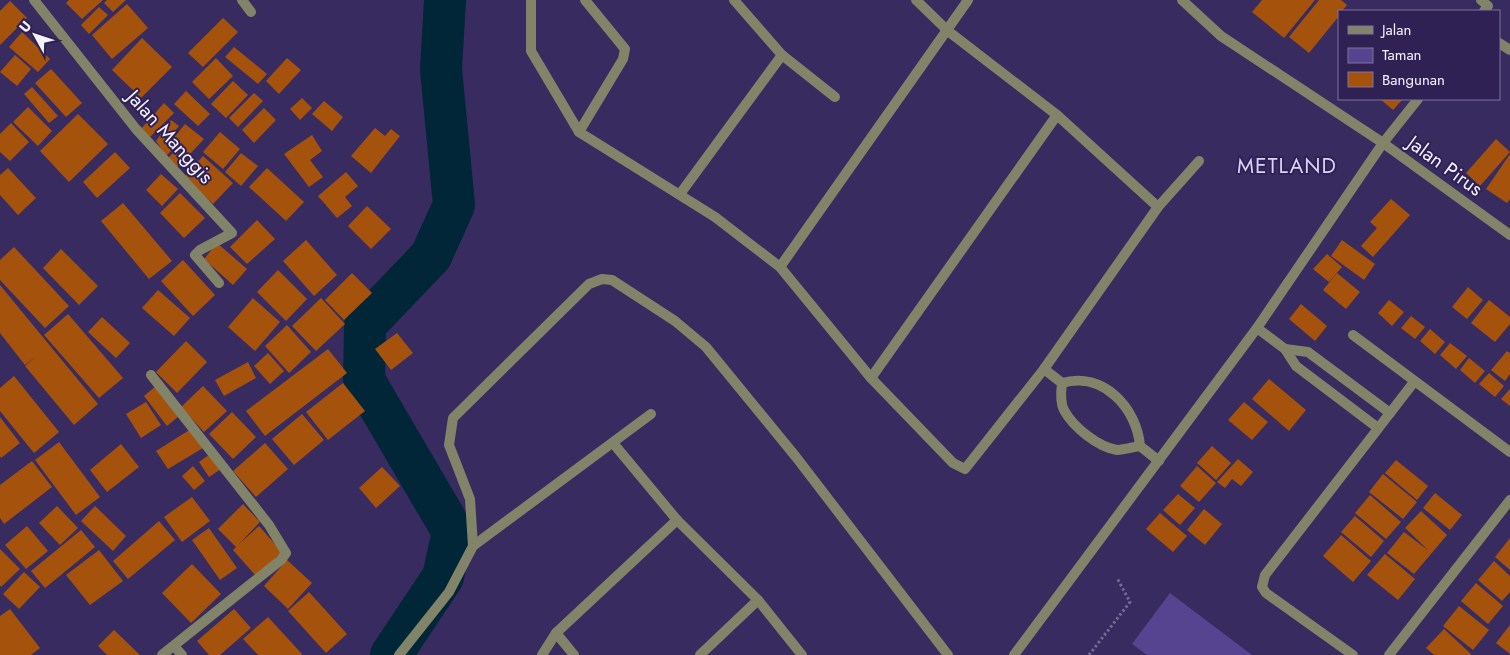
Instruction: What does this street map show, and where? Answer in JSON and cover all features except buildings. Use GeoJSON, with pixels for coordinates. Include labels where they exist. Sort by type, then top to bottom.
{"type":"FeatureCollection","features":[{"type":"Feature","properties":{"kind":"street","name":"Jalan Manggis"},"geometry":{"type":"LineString","coordinates":[[34,0],[136,129],[232,233],[200,250],[195,255],[219,284]]}},
{"type":"Feature","properties":{"kind":"street"},"geometry":{"type":"LineString","coordinates":[[242,0],[251,12]]}},
{"type":"Feature","properties":{"kind":"street"},"geometry":{"type":"LineString","coordinates":[[532,0],[531,51],[579,132],[680,194],[747,240],[780,267],[870,378],[953,463],[965,469],[1044,369],[1158,207],[1199,161]]}},
{"type":"Feature","properties":{"kind":"street"},"geometry":{"type":"LineString","coordinates":[[579,132],[623,59],[625,49],[585,0]]}},
{"type":"Feature","properties":{"kind":"street"},"geometry":{"type":"LineString","coordinates":[[734,0],[782,55],[835,97]]}},
{"type":"Feature","properties":{"kind":"street"},"geometry":{"type":"LineString","coordinates":[[916,0],[948,31],[1057,115],[1158,207]]}},
{"type":"Feature","properties":{"kind":"street"},"geometry":{"type":"LineString","coordinates":[[780,267],[968,0]]}},
{"type":"Feature","properties":{"kind":"street","name":"Jalan Pirus"},"geometry":{"type":"LineString","coordinates":[[1182,0],[1221,36],[1383,143],[1510,235]]}},
{"type":"Feature","properties":{"kind":"street"},"geometry":{"type":"LineString","coordinates":[[680,194],[782,55]]}},
{"type":"Feature","properties":{"kind":"street"},"geometry":{"type":"LineString","coordinates":[[1014,655],[1257,328],[1383,143],[1417,100]]}},
{"type":"Feature","properties":{"kind":"street"},"geometry":{"type":"LineString","coordinates":[[870,378],[1057,115]]}},
{"type":"Feature","properties":{"kind":"street"},"geometry":{"type":"LineString","coordinates":[[473,546],[470,499],[449,445],[453,418],[589,284],[602,279],[612,280],[676,321],[706,347],[796,457],[948,655]]}},
{"type":"Feature","properties":{"kind":"street"},"geometry":{"type":"LineString","coordinates":[[1257,328],[1285,349],[1296,366],[1378,428]]}},
{"type":"Feature","properties":{"kind":"street"},"geometry":{"type":"LineString","coordinates":[[1353,335],[1510,452]]}},
{"type":"Feature","properties":{"kind":"street"},"geometry":{"type":"LineString","coordinates":[[1285,349],[1308,352],[1390,413]]}},
{"type":"Feature","properties":{"kind":"street"},"geometry":{"type":"LineString","coordinates":[[1044,369],[1062,383]]}},
{"type":"Feature","properties":{"kind":"street"},"geometry":{"type":"LineString","coordinates":[[151,375],[269,525],[286,553],[274,565],[162,655]]}},
{"type":"Feature","properties":{"kind":"street"},"geometry":{"type":"LineString","coordinates":[[1062,383],[1075,379],[1094,383],[1110,392],[1132,415],[1139,430],[1140,446],[1159,461]]}},
{"type":"Feature","properties":{"kind":"street"},"geometry":{"type":"LineString","coordinates":[[1353,655],[1266,593],[1262,587],[1265,574],[1414,382]]}},
{"type":"Feature","properties":{"kind":"street"},"geometry":{"type":"LineString","coordinates":[[1062,383],[1060,392],[1063,409],[1088,436],[1107,447],[1118,450],[1140,446]]}},
{"type":"Feature","properties":{"kind":"street"},"geometry":{"type":"LineString","coordinates":[[399,655],[449,592],[473,546],[651,414]]}},
{"type":"Feature","properties":{"kind":"street"},"geometry":{"type":"LineString","coordinates":[[613,443],[677,520],[758,600],[802,655]]}},
{"type":"Feature","properties":{"kind":"street"},"geometry":{"type":"LineString","coordinates":[[1388,655],[1510,500]]}},
{"type":"Feature","properties":{"kind":"street"},"geometry":{"type":"LineString","coordinates":[[542,655],[556,634],[677,520]]}},
{"type":"Feature","properties":{"kind":"street"},"geometry":{"type":"LineString","coordinates":[[700,655],[758,600]]}},
{"type":"Feature","properties":{"kind":"street"},"geometry":{"type":"LineString","coordinates":[[556,634],[574,655]]}},
{"type":"Feature","properties":{"kind":"street"},"geometry":{"type":"LineString","coordinates":[[174,646],[182,655]]}},
{"type":"Feature","properties":{"kind":"path"},"geometry":{"type":"LineString","coordinates":[[1089,655],[1130,602],[1117,578]]}},
{"type":"Feature","properties":{"kind":"green space"},"geometry":{"type":"Polygon","coordinates":[[[1170,593],[1252,655],[1147,655],[1132,644],[1170,593]]]}},
{"type":"Feature","properties":{"kind":"waterway"},"geometry":{"type":"LineString","coordinates":[[391,655],[443,577],[453,532],[364,380],[365,325],[431,256],[454,205],[441,69],[445,0]]}},
{"type":"Feature","properties":{"kind":"district","name":"METLAND"},"geometry":{"type":"Point","coordinates":[1287,166]}}]}
